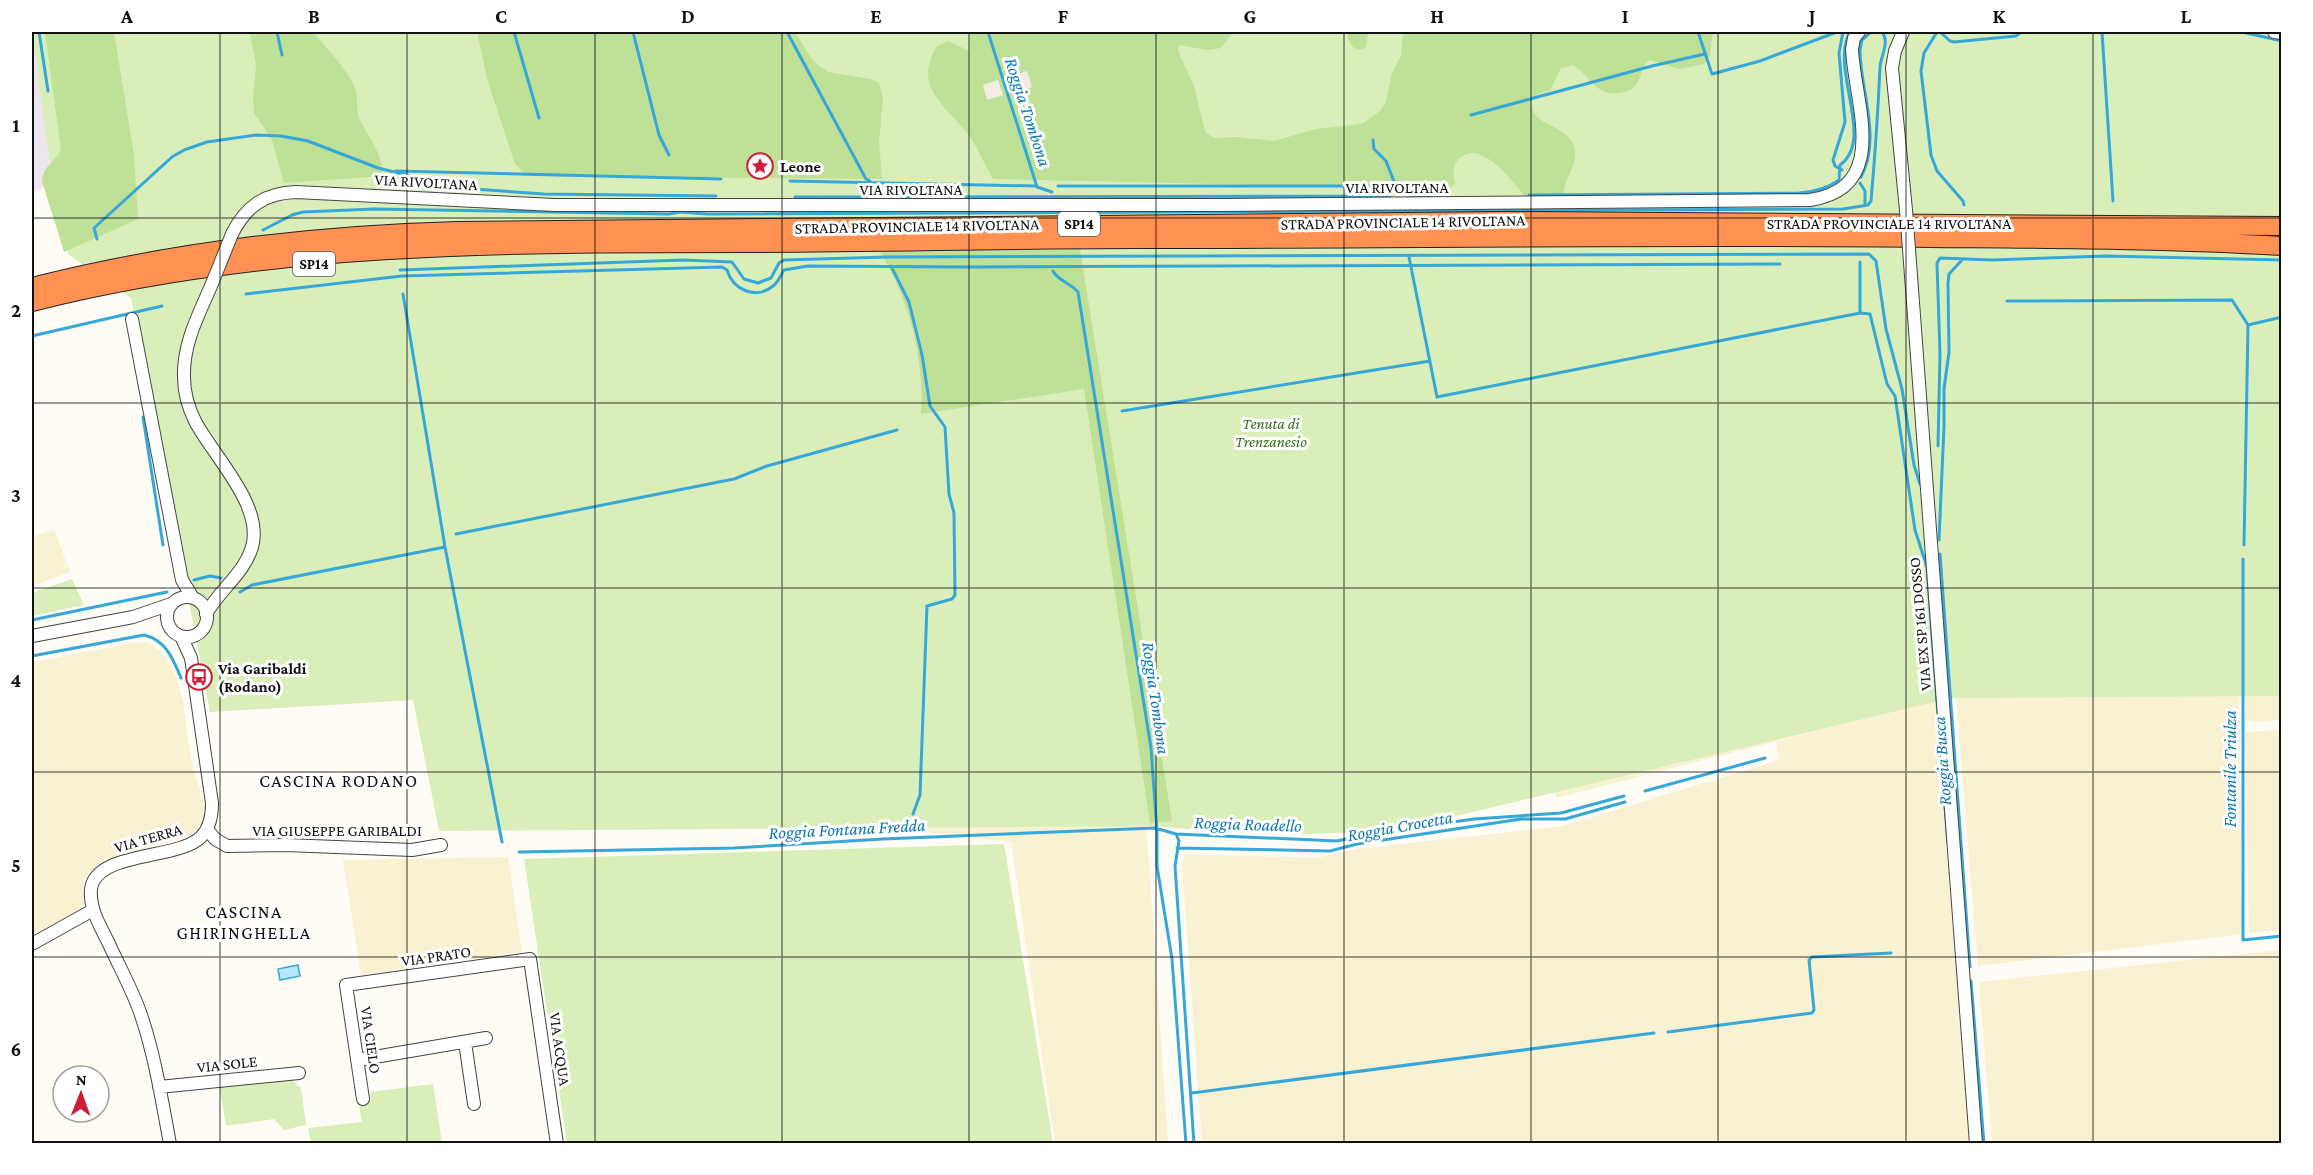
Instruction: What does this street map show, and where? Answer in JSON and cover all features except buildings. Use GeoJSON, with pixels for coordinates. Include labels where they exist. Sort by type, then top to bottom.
{"type":"FeatureCollection","features":[{"type":"Feature","properties":{"kind":"highway"},"geometry":{"type":"LineString","coordinates":[[2201,233],[2282,216]]}},
{"type":"Feature","properties":{"kind":"highway","name":"STRADA PROVINCIALE 14 RIVOLTANA"},"geometry":{"type":"LineString","coordinates":[[32,285],[196,254],[364,235],[457,231],[1494,221],[2094,232]]}},
{"type":"Feature","properties":{"kind":"highway"},"geometry":{"type":"LineString","coordinates":[[2201,233],[2282,226]]}},
{"type":"Feature","properties":{"kind":"highway"},"geometry":{"type":"LineString","coordinates":[[2094,232],[2201,233],[2282,241]]}},
{"type":"Feature","properties":{"kind":"highway","name":"STRADA PROVINCIALE 14 RIVOLTANA"},"geometry":{"type":"LineString","coordinates":[[32,302],[102,286],[198,269],[399,248],[599,243],[1806,236],[2094,232]]}},
{"type":"Feature","properties":{"kind":"highway"},"geometry":{"type":"LineString","coordinates":[[2201,233],[2282,246]]}},
{"type":"Feature","properties":{"kind":"highway","name":"SP14"},"geometry":{"type":"LineString","coordinates":[[32,313],[171,283],[256,270],[417,255],[522,252],[599,243]]}},
{"type":"Feature","properties":{"kind":"street","name":"VIA RIVOLTANA"},"geometry":{"type":"LineString","coordinates":[[206,614],[216,596],[244,566],[254,534],[248,507],[196,423],[185,394],[186,349],[232,234],[243,215],[253,206],[274,195],[293,192],[544,205],[1224,205],[1814,200],[1833,193],[1845,184],[1854,173],[1862,155],[1864,131],[1852,49],[1854,38],[1859,32]]}},
{"type":"Feature","properties":{"kind":"street","name":"VIA EX SP 161 DOSSO"},"geometry":{"type":"LineString","coordinates":[[1903,32],[1894,51],[1892,68],[1910,249],[1976,1143]]}},
{"type":"Feature","properties":{"kind":"street"},"geometry":{"type":"LineString","coordinates":[[2274,32],[2282,33]]}},
{"type":"Feature","properties":{"kind":"street"},"geometry":{"type":"LineString","coordinates":[[132,319],[182,580],[195,599],[203,605],[206,614],[205,624],[196,634],[191,658]]}},
{"type":"Feature","properties":{"kind":"street"},"geometry":{"type":"LineString","coordinates":[[182,580],[167,613],[168,623],[173,631],[181,636],[191,658],[212,803],[209,824]]}},
{"type":"Feature","properties":{"kind":"street"},"geometry":{"type":"LineString","coordinates":[[32,636],[134,617],[185,597],[195,599],[216,596]]}},
{"type":"Feature","properties":{"kind":"street"},"geometry":{"type":"LineString","coordinates":[[134,617],[168,623]]}},
{"type":"Feature","properties":{"kind":"street"},"geometry":{"type":"LineString","coordinates":[[181,636],[196,634]]}},
{"type":"Feature","properties":{"kind":"street","name":"VIA GIUSEPPE GARIBALDI"},"geometry":{"type":"LineString","coordinates":[[209,824],[221,844],[233,847],[286,845],[412,850],[441,845]]}},
{"type":"Feature","properties":{"kind":"street","name":"VIA TERRA"},"geometry":{"type":"LineString","coordinates":[[170,1143],[141,1013],[93,910],[91,889],[99,873],[109,867],[190,844],[202,836],[209,824]]}},
{"type":"Feature","properties":{"kind":"street"},"geometry":{"type":"LineString","coordinates":[[32,944],[93,910]]}},
{"type":"Feature","properties":{"kind":"street","name":"VIA PRATO"},"geometry":{"type":"LineString","coordinates":[[346,985],[530,959]]}},
{"type":"Feature","properties":{"kind":"street","name":"VIA ACQUA"},"geometry":{"type":"LineString","coordinates":[[530,959],[557,1143]]}},
{"type":"Feature","properties":{"kind":"street","name":"VIA CIELO"},"geometry":{"type":"LineString","coordinates":[[346,985],[363,1100]]}},
{"type":"Feature","properties":{"kind":"street"},"geometry":{"type":"LineString","coordinates":[[357,1060],[486,1038]]}},
{"type":"Feature","properties":{"kind":"street"},"geometry":{"type":"LineString","coordinates":[[465,1042],[474,1104]]}},
{"type":"Feature","properties":{"kind":"street","name":"VIA SOLE"},"geometry":{"type":"LineString","coordinates":[[159,1087],[299,1073]]}},
{"type":"Feature","properties":{"kind":"shaded area"},"geometry":{"type":"Polygon","coordinates":[[[32,32],[35,32],[57,183],[32,192],[32,32]]]}},
{"type":"Feature","properties":{"kind":"shaded area"},"geometry":{"type":"Polygon","coordinates":[[[1027,71],[1032,87],[1016,92],[1012,76],[1027,71]]]}},
{"type":"Feature","properties":{"kind":"shaded area"},"geometry":{"type":"Polygon","coordinates":[[[998,80],[1003,95],[987,100],[983,85],[998,80]]]}},
{"type":"Feature","properties":{"kind":"shaded area"},"geometry":{"type":"Polygon","coordinates":[[[1422,268],[1935,698],[1969,1143],[1202,1143],[1182,864],[1185,854],[1316,858],[1358,849],[1563,826],[1779,760],[1776,742],[1827,728],[1557,798],[1422,268]]]}},
{"type":"Feature","properties":{"kind":"shaded area"},"geometry":{"type":"Polygon","coordinates":[[[1076,395],[1147,835],[1168,1143],[1055,1143],[1011,842],[925,832],[947,617],[1076,395]]]}},
{"type":"Feature","properties":{"kind":"shaded area"},"geometry":{"type":"Polygon","coordinates":[[[54,529],[70,572],[32,586],[32,537],[54,529]]]}},
{"type":"Feature","properties":{"kind":"shaded area"},"geometry":{"type":"Polygon","coordinates":[[[1944,554],[2238,560],[2242,934],[1978,966],[1944,554]]]}},
{"type":"Feature","properties":{"kind":"shaded area"},"geometry":{"type":"Polygon","coordinates":[[[2246,560],[2281,560],[2281,720],[2245,722],[2246,560]]]}},
{"type":"Feature","properties":{"kind":"shaded area"},"geometry":{"type":"Polygon","coordinates":[[[138,642],[148,643],[161,651],[177,678],[191,760],[204,804],[202,820],[196,831],[187,837],[106,859],[94,867],[86,876],[83,888],[84,907],[32,935],[32,662],[138,642]]]}},
{"type":"Feature","properties":{"kind":"shaded area"},"geometry":{"type":"Polygon","coordinates":[[[2281,730],[2281,930],[2249,933],[2245,732],[2281,730]]]}},
{"type":"Feature","properties":{"kind":"shaded area"},"geometry":{"type":"Polygon","coordinates":[[[508,857],[522,952],[361,975],[343,860],[508,857]]]}},
{"type":"Feature","properties":{"kind":"shaded area"},"geometry":{"type":"Polygon","coordinates":[[[2281,950],[2281,1143],[1992,1143],[1979,982],[2281,950]]]}},
{"type":"Feature","properties":{"kind":"green space","name":"Tenuta di Trenzanesio"},"geometry":{"type":"Polygon","coordinates":[[[32,32],[2281,32],[2281,696],[1951,698],[1435,821],[1360,832],[1245,833],[1147,826],[439,831],[413,700],[210,712],[131,298],[68,254],[46,139],[32,32]]]}},
{"type":"Feature","properties":{"kind":"green space"},"geometry":{"type":"Polygon","coordinates":[[[45,32],[114,32],[134,155],[138,219],[64,252],[42,181],[47,168],[61,150],[45,32]]]}},
{"type":"Feature","properties":{"kind":"green space"},"geometry":{"type":"Polygon","coordinates":[[[250,32],[313,32],[341,66],[355,88],[360,120],[378,153],[383,176],[284,183],[272,140],[254,113],[256,65],[250,32]]]}},
{"type":"Feature","properties":{"kind":"green space"},"geometry":{"type":"Polygon","coordinates":[[[477,32],[795,32],[813,61],[828,72],[871,79],[879,83],[883,99],[879,141],[882,179],[533,176],[524,173],[515,164],[488,82],[477,32]]]}},
{"type":"Feature","properties":{"kind":"green space"},"geometry":{"type":"Polygon","coordinates":[[[970,32],[1233,32],[1221,48],[1207,50],[1179,45],[1178,51],[1194,86],[1206,133],[1215,138],[1238,137],[1274,141],[1316,129],[1365,122],[1381,110],[1386,101],[1392,73],[1401,55],[1403,32],[1713,32],[1710,56],[1704,64],[1680,69],[1649,60],[1636,85],[1623,92],[1604,92],[1573,65],[1561,68],[1550,90],[1538,94],[1532,100],[1532,108],[1541,120],[1561,131],[1572,142],[1575,149],[1574,163],[1566,182],[1564,196],[1529,202],[1499,167],[1479,154],[1469,153],[1457,161],[1454,170],[1455,185],[1446,189],[993,179],[972,139],[941,104],[930,84],[928,73],[930,60],[937,46],[948,41],[969,51],[970,32]]]}},
{"type":"Feature","properties":{"kind":"green space"},"geometry":{"type":"Polygon","coordinates":[[[1348,32],[1369,32],[1365,48],[1360,50],[1352,46],[1348,32]]]}},
{"type":"Feature","properties":{"kind":"green space"},"geometry":{"type":"Polygon","coordinates":[[[1080,249],[1172,821],[1150,823],[1084,389],[921,414],[920,373],[913,330],[899,289],[880,252],[1080,249]]]}},
{"type":"Feature","properties":{"kind":"green space"},"geometry":{"type":"Polygon","coordinates":[[[72,579],[84,605],[32,616],[32,593],[72,579]]]}},
{"type":"Feature","properties":{"kind":"green space"},"geometry":{"type":"Polygon","coordinates":[[[1004,844],[1053,1143],[567,1143],[524,859],[1004,844]]]}},
{"type":"Feature","properties":{"kind":"green space"},"geometry":{"type":"Polygon","coordinates":[[[289,1078],[301,1088],[306,1125],[284,1130],[274,1119],[226,1126],[219,1084],[289,1078]]]}},
{"type":"Feature","properties":{"kind":"green space"},"geometry":{"type":"Polygon","coordinates":[[[433,1084],[442,1143],[311,1143],[308,1128],[362,1122],[358,1100],[371,1099],[370,1092],[433,1084]]]}},
{"type":"Feature","properties":{"kind":"water"},"geometry":{"type":"Polygon","coordinates":[[[298,965],[300,976],[280,980],[278,969],[298,965]]]}},
{"type":"Feature","properties":{"kind":"waterway"},"geometry":{"type":"LineString","coordinates":[[39,32],[48,91]]}},
{"type":"Feature","properties":{"kind":"waterway"},"geometry":{"type":"LineString","coordinates":[[277,32],[282,55]]}},
{"type":"Feature","properties":{"kind":"waterway"},"geometry":{"type":"LineString","coordinates":[[514,32],[539,118]]}},
{"type":"Feature","properties":{"kind":"waterway"},"geometry":{"type":"LineString","coordinates":[[633,32],[659,135],[669,155]]}},
{"type":"Feature","properties":{"kind":"waterway"},"geometry":{"type":"LineString","coordinates":[[787,32],[866,179],[870,181]]}},
{"type":"Feature","properties":{"kind":"waterway","name":"Roggia Tombona"},"geometry":{"type":"LineString","coordinates":[[988,32],[1037,187],[1052,192]]}},
{"type":"Feature","properties":{"kind":"waterway"},"geometry":{"type":"LineString","coordinates":[[1698,32],[1712,74],[1760,61],[1837,32]]}},
{"type":"Feature","properties":{"kind":"waterway"},"geometry":{"type":"LineString","coordinates":[[1842,170],[1835,166],[1833,160],[1845,122],[1839,53],[1843,32]]}},
{"type":"Feature","properties":{"kind":"waterway"},"geometry":{"type":"LineString","coordinates":[[1529,195],[1799,193],[1830,186],[1839,180],[1840,165],[1850,153],[1854,138],[1845,65],[1845,47],[1850,32]]}},
{"type":"Feature","properties":{"kind":"waterway"},"geometry":{"type":"LineString","coordinates":[[1861,177],[1867,162],[1870,130],[1860,50],[1862,40],[1871,32]]}},
{"type":"Feature","properties":{"kind":"waterway"},"geometry":{"type":"LineString","coordinates":[[263,230],[303,212],[374,209],[669,214],[681,212],[707,214],[1843,209],[1868,205],[1871,201],[1880,67],[1885,44],[1882,32]]}},
{"type":"Feature","properties":{"kind":"waterway"},"geometry":{"type":"LineString","coordinates":[[1937,32],[1924,53],[1921,71],[1931,155],[1937,171],[1964,205]]}},
{"type":"Feature","properties":{"kind":"waterway"},"geometry":{"type":"LineString","coordinates":[[1940,32],[1954,42],[2016,36],[2021,32]]}},
{"type":"Feature","properties":{"kind":"waterway"},"geometry":{"type":"LineString","coordinates":[[2102,32],[2113,201]]}},
{"type":"Feature","properties":{"kind":"waterway"},"geometry":{"type":"LineString","coordinates":[[2242,32],[2282,41]]}},
{"type":"Feature","properties":{"kind":"waterway"},"geometry":{"type":"LineString","coordinates":[[1471,115],[1705,54]]}},
{"type":"Feature","properties":{"kind":"waterway"},"geometry":{"type":"LineString","coordinates":[[97,239],[94,228],[172,157],[207,142],[256,135],[281,136],[308,141],[378,168],[459,188],[544,194],[716,196]]}},
{"type":"Feature","properties":{"kind":"waterway"},"geometry":{"type":"LineString","coordinates":[[1373,140],[1374,149],[1386,161],[1395,184]]}},
{"type":"Feature","properties":{"kind":"waterway"},"geometry":{"type":"LineString","coordinates":[[396,171],[721,179]]}},
{"type":"Feature","properties":{"kind":"waterway"},"geometry":{"type":"LineString","coordinates":[[790,181],[1035,186]]}},
{"type":"Feature","properties":{"kind":"waterway"},"geometry":{"type":"LineString","coordinates":[[1860,183],[1865,191],[1865,205]]}},
{"type":"Feature","properties":{"kind":"waterway"},"geometry":{"type":"LineString","coordinates":[[1058,186],[1391,186]]}},
{"type":"Feature","properties":{"kind":"waterway"},"geometry":{"type":"LineString","coordinates":[[795,197],[1390,196],[1394,187],[1399,186],[1408,195],[1431,196]]}},
{"type":"Feature","properties":{"kind":"waterway"},"geometry":{"type":"LineString","coordinates":[[400,270],[683,260],[732,262],[744,279],[758,283],[771,278],[779,263],[784,260],[887,257],[1869,254],[1876,261],[1886,329],[1902,389],[1914,465],[1920,484]]}},
{"type":"Feature","properties":{"kind":"waterway"},"geometry":{"type":"LineString","coordinates":[[1938,446],[1940,354],[1937,263],[1940,258],[1992,260],[2106,256],[2282,260]]}},
{"type":"Feature","properties":{"kind":"waterway"},"geometry":{"type":"LineString","coordinates":[[1409,257],[1437,397],[1860,313],[1870,314],[1887,384],[1895,396],[1915,530],[1927,567],[1942,769]]}},
{"type":"Feature","properties":{"kind":"waterway","name":"Roggia Busca"},"geometry":{"type":"LineString","coordinates":[[1939,540],[1944,389],[1949,352],[1948,283],[1949,274],[1962,260]]}},
{"type":"Feature","properties":{"kind":"waterway"},"geometry":{"type":"LineString","coordinates":[[1860,262],[1860,313]]}},
{"type":"Feature","properties":{"kind":"waterway"},"geometry":{"type":"LineString","coordinates":[[246,294],[402,276],[722,267],[727,270],[734,283],[740,288],[759,292],[773,286],[784,270],[808,266],[1780,264]]}},
{"type":"Feature","properties":{"kind":"waterway"},"geometry":{"type":"LineString","coordinates":[[891,266],[909,302],[922,355],[930,406],[945,427],[949,494],[954,513],[955,595],[952,599],[927,606],[920,795],[913,814]]}},
{"type":"Feature","properties":{"kind":"waterway","name":"Roggia Tombona"},"geometry":{"type":"LineString","coordinates":[[1053,271],[1078,292],[1151,748],[1157,866],[1172,959],[1186,1144]]}},
{"type":"Feature","properties":{"kind":"waterway"},"geometry":{"type":"LineString","coordinates":[[403,294],[445,547],[502,842]]}},
{"type":"Feature","properties":{"kind":"waterway"},"geometry":{"type":"LineString","coordinates":[[2007,301],[2232,300],[2248,325]]}},
{"type":"Feature","properties":{"kind":"waterway"},"geometry":{"type":"LineString","coordinates":[[32,336],[162,306]]}},
{"type":"Feature","properties":{"kind":"waterway","name":"Fontanile Triulza"},"geometry":{"type":"LineString","coordinates":[[2244,545],[2248,325],[2282,317]]}},
{"type":"Feature","properties":{"kind":"waterway"},"geometry":{"type":"LineString","coordinates":[[1122,411],[1430,361]]}},
{"type":"Feature","properties":{"kind":"waterway"},"geometry":{"type":"LineString","coordinates":[[143,417],[163,545]]}},
{"type":"Feature","properties":{"kind":"waterway"},"geometry":{"type":"LineString","coordinates":[[456,534],[734,479],[767,466],[897,430]]}},
{"type":"Feature","properties":{"kind":"waterway"},"geometry":{"type":"LineString","coordinates":[[240,592],[252,585],[445,547]]}},
{"type":"Feature","properties":{"kind":"waterway","name":"Roggia Busca"},"geometry":{"type":"LineString","coordinates":[[1940,554],[1970,967]]}},
{"type":"Feature","properties":{"kind":"waterway","name":"Fontanile Triulza"},"geometry":{"type":"LineString","coordinates":[[2243,559],[2243,940],[2282,936]]}},
{"type":"Feature","properties":{"kind":"waterway"},"geometry":{"type":"LineString","coordinates":[[194,580],[210,576],[221,578]]}},
{"type":"Feature","properties":{"kind":"waterway"},"geometry":{"type":"LineString","coordinates":[[32,620],[167,592]]}},
{"type":"Feature","properties":{"kind":"waterway"},"geometry":{"type":"LineString","coordinates":[[32,656],[144,635],[158,641],[168,651],[181,678]]}},
{"type":"Feature","properties":{"kind":"waterway","name":"Roggia Roadello"},"geometry":{"type":"LineString","coordinates":[[1645,791],[1765,758]]}},
{"type":"Feature","properties":{"kind":"waterway"},"geometry":{"type":"LineString","coordinates":[[1943,783],[1948,844]]}},
{"type":"Feature","properties":{"kind":"waterway","name":"Roggia Roadello"},"geometry":{"type":"LineString","coordinates":[[1194,1144],[1175,866],[1179,841],[1176,834],[1337,841],[1381,832],[1474,819],[1561,813],[1624,796]]}},
{"type":"Feature","properties":{"kind":"waterway","name":"Roggia Crocetta"},"geometry":{"type":"LineString","coordinates":[[1177,848],[1330,851],[1357,844],[1521,819],[1565,819],[1625,802]]}},
{"type":"Feature","properties":{"kind":"waterway","name":"Roggia Fontana Fredda"},"geometry":{"type":"LineString","coordinates":[[519,852],[734,848],[883,839],[1155,828],[1176,834]]}},
{"type":"Feature","properties":{"kind":"waterway"},"geometry":{"type":"LineString","coordinates":[[1668,1032],[1812,1013],[1814,1010],[1809,960],[1812,957],[1891,953]]}},
{"type":"Feature","properties":{"kind":"waterway","name":"Roggia Busca"},"geometry":{"type":"LineString","coordinates":[[1971,981],[1984,1144]]}},
{"type":"Feature","properties":{"kind":"waterway"},"geometry":{"type":"LineString","coordinates":[[1192,1093],[1654,1033]]}},
{"type":"Feature","properties":{"kind":"place","name":"Leone"},"geometry":{"type":"Point","coordinates":[760,166]}},
{"type":"Feature","properties":{"kind":"place","name":"Via Garibaldi (Rodano)"},"geometry":{"type":"Point","coordinates":[199,677]}},
{"type":"Feature","properties":{"kind":"district","name":"CASCINA RODANO"},"geometry":{"type":"Point","coordinates":[339,781]}},
{"type":"Feature","properties":{"kind":"district","name":"CASCINA GHIRINGHELLA"},"geometry":{"type":"Point","coordinates":[244,922]}}]}
